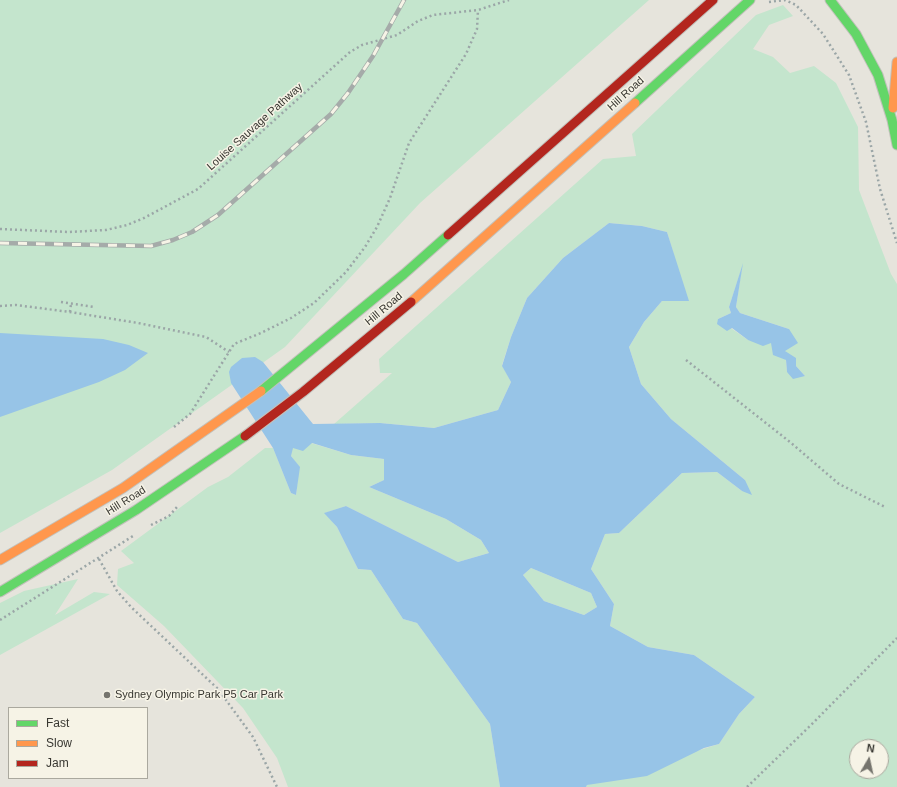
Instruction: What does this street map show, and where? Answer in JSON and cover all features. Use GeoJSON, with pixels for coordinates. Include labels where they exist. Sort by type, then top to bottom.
{"type":"FeatureCollection","features":[{"type":"Feature","properties":{"kind":"street","name":"Hill Road"},"geometry":{"type":"LineString","coordinates":[[0,560],[123,488],[230,414],[286,372],[404,274],[713,0]]}},
{"type":"Feature","properties":{"kind":"street","name":"Hill Road"},"geometry":{"type":"LineString","coordinates":[[0,592],[136,510],[246,435],[303,392],[403,309],[750,0]]}},
{"type":"Feature","properties":{"kind":"street"},"geometry":{"type":"LineString","coordinates":[[830,0],[856,34],[875,69],[892,120],[897,145]]}},
{"type":"Feature","properties":{"kind":"street"},"geometry":{"type":"LineString","coordinates":[[892,120],[897,62]]}},
{"type":"Feature","properties":{"kind":"path","name":"Louise Sauvage Pathway"},"geometry":{"type":"LineString","coordinates":[[0,229],[69,232],[106,230],[127,225],[144,218],[198,189],[350,52],[362,45],[397,35],[418,21],[433,15],[478,10],[509,0]]}},
{"type":"Feature","properties":{"kind":"path"},"geometry":{"type":"LineString","coordinates":[[785,0],[796,5],[823,34],[849,75],[866,122],[880,189],[897,242]]}},
{"type":"Feature","properties":{"kind":"path"},"geometry":{"type":"LineString","coordinates":[[173,428],[190,414],[207,384],[234,344],[291,318],[314,303],[346,272],[365,247],[377,227],[390,198],[409,143],[466,54],[477,29],[478,10]]}},
{"type":"Feature","properties":{"kind":"path"},"geometry":{"type":"LineString","coordinates":[[61,302],[94,307]]}},
{"type":"Feature","properties":{"kind":"path"},"geometry":{"type":"LineString","coordinates":[[70,312],[71,304]]}},
{"type":"Feature","properties":{"kind":"path"},"geometry":{"type":"LineString","coordinates":[[0,306],[16,305],[70,312],[206,337],[229,352]]}},
{"type":"Feature","properties":{"kind":"path"},"geometry":{"type":"LineString","coordinates":[[686,360],[790,442],[839,484],[885,507]]}},
{"type":"Feature","properties":{"kind":"path"},"geometry":{"type":"LineString","coordinates":[[0,620],[99,559],[134,535]]}},
{"type":"Feature","properties":{"kind":"path"},"geometry":{"type":"LineString","coordinates":[[99,559],[117,591],[131,607],[218,690],[253,738],[277,787]]}},
{"type":"Feature","properties":{"kind":"path"},"geometry":{"type":"LineString","coordinates":[[747,787],[812,725],[897,638]]}},
{"type":"Feature","properties":{"kind":"green space"},"geometry":{"type":"Polygon","coordinates":[[[0,0],[649,0],[420,203],[285,347],[112,470],[0,533],[0,0]]]}},
{"type":"Feature","properties":{"kind":"green space"},"geometry":{"type":"Polygon","coordinates":[[[783,5],[793,16],[769,25],[753,49],[773,57],[790,73],[814,66],[836,83],[858,127],[859,190],[891,274],[897,284],[897,787],[586,787],[587,785],[719,744],[739,714],[755,697],[694,655],[648,647],[610,626],[614,604],[591,569],[605,534],[619,533],[682,473],[717,472],[742,491],[745,480],[671,419],[641,384],[629,347],[644,322],[662,301],[674,255],[667,232],[642,226],[609,223],[563,258],[527,298],[511,337],[502,365],[511,382],[498,410],[434,428],[380,423],[334,424],[392,373],[380,373],[379,359],[603,159],[636,156],[632,134],[756,15],[783,5]],[[742,267],[729,307],[731,313],[718,319],[748,340],[771,343],[786,360],[787,372],[805,376],[784,350],[789,329],[740,313],[736,307],[742,267]]]}},
{"type":"Feature","properties":{"kind":"green space"},"geometry":{"type":"Polygon","coordinates":[[[311,443],[351,455],[384,459],[384,480],[369,487],[446,519],[481,540],[489,553],[458,562],[346,506],[325,513],[337,527],[358,569],[371,570],[403,619],[417,623],[490,724],[500,787],[288,787],[277,758],[243,708],[164,626],[117,585],[118,569],[134,563],[121,551],[208,487],[228,477],[265,448],[273,448],[291,493],[296,495],[299,467],[291,456],[292,448],[311,443]]]}},
{"type":"Feature","properties":{"kind":"green space"},"geometry":{"type":"Polygon","coordinates":[[[531,568],[591,593],[597,607],[584,615],[544,601],[523,575],[531,568]]]}},
{"type":"Feature","properties":{"kind":"green space"},"geometry":{"type":"Polygon","coordinates":[[[78,579],[55,615],[94,592],[110,594],[0,655],[0,603],[24,591],[78,579]]]}},
{"type":"Feature","properties":{"kind":"water"},"geometry":{"type":"Polygon","coordinates":[[[609,223],[642,226],[667,232],[689,301],[662,301],[644,322],[629,347],[641,384],[671,419],[745,480],[752,495],[742,491],[717,472],[682,473],[619,533],[605,534],[591,569],[614,604],[610,626],[648,647],[694,655],[755,697],[739,714],[719,744],[704,748],[647,776],[587,785],[586,787],[500,787],[490,724],[417,623],[403,619],[371,570],[358,569],[337,527],[324,513],[346,506],[458,562],[489,553],[481,540],[446,519],[369,487],[384,480],[384,459],[351,455],[312,443],[303,451],[293,448],[291,456],[300,467],[296,495],[291,493],[273,448],[231,383],[229,372],[231,367],[242,358],[255,357],[263,362],[313,424],[380,423],[434,428],[498,410],[511,382],[502,366],[511,337],[527,298],[563,258],[609,223]],[[531,568],[523,575],[544,601],[584,615],[597,607],[591,593],[531,568]]]}},
{"type":"Feature","properties":{"kind":"water"},"geometry":{"type":"Polygon","coordinates":[[[743,263],[736,307],[740,313],[789,329],[798,343],[785,351],[796,358],[796,366],[805,376],[793,379],[787,372],[786,360],[773,355],[771,343],[763,346],[748,340],[732,328],[727,331],[717,324],[718,319],[731,313],[729,307],[743,263]]]}},
{"type":"Feature","properties":{"kind":"water"},"geometry":{"type":"Polygon","coordinates":[[[0,333],[103,339],[129,345],[148,353],[125,370],[99,382],[0,417],[0,333]]]}},
{"type":"Feature","properties":{"kind":"railway"},"geometry":{"type":"LineString","coordinates":[[0,243],[151,246],[173,240],[192,232],[218,215],[331,114],[348,93],[373,56],[404,0]]}},
{"type":"Feature","properties":{"kind":"traffic: fast"},"geometry":{"type":"LineString","coordinates":[[635,103],[750,0]]}},
{"type":"Feature","properties":{"kind":"traffic: fast"},"geometry":{"type":"LineString","coordinates":[[830,0],[856,34],[878,75],[892,120],[897,145]]}},
{"type":"Feature","properties":{"kind":"traffic: fast"},"geometry":{"type":"LineString","coordinates":[[261,391],[404,274],[448,235]]}},
{"type":"Feature","properties":{"kind":"traffic: fast"},"geometry":{"type":"LineString","coordinates":[[0,592],[136,510],[245,436]]}},
{"type":"Feature","properties":{"kind":"traffic: slow"},"geometry":{"type":"LineString","coordinates":[[893,108],[897,62]]}},
{"type":"Feature","properties":{"kind":"traffic: slow"},"geometry":{"type":"LineString","coordinates":[[411,302],[635,103]]}},
{"type":"Feature","properties":{"kind":"traffic: slow"},"geometry":{"type":"LineString","coordinates":[[0,560],[123,488],[261,391]]}},
{"type":"Feature","properties":{"kind":"traffic: jam"},"geometry":{"type":"LineString","coordinates":[[448,235],[713,0]]}},
{"type":"Feature","properties":{"kind":"traffic: jam"},"geometry":{"type":"LineString","coordinates":[[245,436],[303,392],[411,302]]}},
{"type":"Feature","properties":{"kind":"place","name":"Sydney Olympic Park P5 Car Park"},"geometry":{"type":"Point","coordinates":[107,695]}}]}
